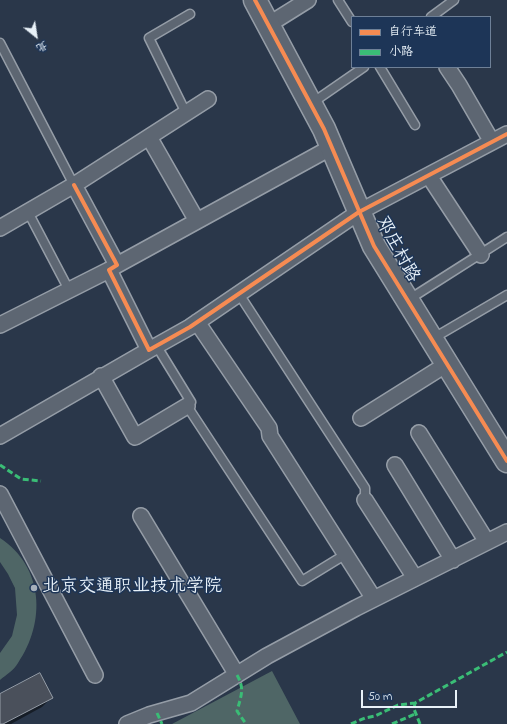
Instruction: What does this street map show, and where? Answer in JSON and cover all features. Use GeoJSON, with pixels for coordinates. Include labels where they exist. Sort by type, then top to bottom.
{"type":"FeatureCollection","features":[{"type":"Feature","properties":{"kind":"street","name":"邓庄村路"},"geometry":{"type":"LineString","coordinates":[[255,0],[311,104],[332,147],[374,246],[507,461]]}},
{"type":"Feature","properties":{"kind":"street"},"geometry":{"type":"LineString","coordinates":[[268,25],[308,0]]}},
{"type":"Feature","properties":{"kind":"street"},"geometry":{"type":"LineString","coordinates":[[447,68],[459,85],[492,142]]}},
{"type":"Feature","properties":{"kind":"street"},"geometry":{"type":"LineString","coordinates":[[0,228],[74,185],[208,99]]}},
{"type":"Feature","properties":{"kind":"street"},"geometry":{"type":"LineString","coordinates":[[0,436],[101,376],[197,322],[359,212],[507,134]]}},
{"type":"Feature","properties":{"kind":"street"},"geometry":{"type":"LineString","coordinates":[[149,137],[197,221]]}},
{"type":"Feature","properties":{"kind":"street"},"geometry":{"type":"LineString","coordinates":[[0,325],[113,268],[332,147]]}},
{"type":"Feature","properties":{"kind":"street"},"geometry":{"type":"LineString","coordinates":[[429,176],[481,255]]}},
{"type":"Feature","properties":{"kind":"street"},"geometry":{"type":"LineString","coordinates":[[74,185],[153,348]]}},
{"type":"Feature","properties":{"kind":"street"},"geometry":{"type":"LineString","coordinates":[[197,322],[269,428],[270,436],[374,599]]}},
{"type":"Feature","properties":{"kind":"street"},"geometry":{"type":"LineString","coordinates":[[361,418],[447,364]]}},
{"type":"Feature","properties":{"kind":"street"},"geometry":{"type":"LineString","coordinates":[[101,376],[135,437],[187,406]]}},
{"type":"Feature","properties":{"kind":"street"},"geometry":{"type":"LineString","coordinates":[[419,433],[487,542]]}},
{"type":"Feature","properties":{"kind":"street"},"geometry":{"type":"LineString","coordinates":[[395,465],[453,560]]}},
{"type":"Feature","properties":{"kind":"street"},"geometry":{"type":"LineString","coordinates":[[0,494],[95,675]]}},
{"type":"Feature","properties":{"kind":"street"},"geometry":{"type":"LineString","coordinates":[[365,500],[415,578]]}},
{"type":"Feature","properties":{"kind":"street"},"geometry":{"type":"LineString","coordinates":[[141,516],[237,675]]}},
{"type":"Feature","properties":{"kind":"street"},"geometry":{"type":"LineString","coordinates":[[126,724],[149,715],[191,703],[267,656],[374,599],[507,532]]}},
{"type":"Feature","properties":{"kind":"lane"},"geometry":{"type":"LineString","coordinates":[[338,0],[351,20]]}},
{"type":"Feature","properties":{"kind":"lane"},"geometry":{"type":"LineString","coordinates":[[432,16],[454,0]]}},
{"type":"Feature","properties":{"kind":"lane"},"geometry":{"type":"LineString","coordinates":[[186,113],[149,38],[190,14]]}},
{"type":"Feature","properties":{"kind":"lane"},"geometry":{"type":"LineString","coordinates":[[0,43],[74,185]]}},
{"type":"Feature","properties":{"kind":"lane"},"geometry":{"type":"LineString","coordinates":[[311,104],[363,68]]}},
{"type":"Feature","properties":{"kind":"lane"},"geometry":{"type":"LineString","coordinates":[[381,68],[415,125]]}},
{"type":"Feature","properties":{"kind":"lane"},"geometry":{"type":"LineString","coordinates":[[28,212],[69,290]]}},
{"type":"Feature","properties":{"kind":"lane"},"geometry":{"type":"LineString","coordinates":[[408,300],[481,255],[507,237]]}},
{"type":"Feature","properties":{"kind":"lane"},"geometry":{"type":"LineString","coordinates":[[239,294],[365,488],[365,500]]}},
{"type":"Feature","properties":{"kind":"lane"},"geometry":{"type":"LineString","coordinates":[[432,339],[507,295]]}},
{"type":"Feature","properties":{"kind":"lane"},"geometry":{"type":"LineString","coordinates":[[153,348],[191,402],[187,406],[302,581],[346,554]]}},
{"type":"Feature","properties":{"kind":"green space"},"geometry":{"type":"Polygon","coordinates":[[[0,538],[15,550],[25,564],[32,579],[36,596],[36,613],[33,630],[27,647],[16,666],[0,680],[0,653],[12,636],[17,615],[15,588],[0,562],[0,538]]]}},
{"type":"Feature","properties":{"kind":"green space"},"geometry":{"type":"Polygon","coordinates":[[[272,671],[300,724],[172,724],[272,671]]]}},
{"type":"Feature","properties":{"kind":"building"},"geometry":{"type":"Polygon","coordinates":[[[40,673],[53,698],[3,724],[0,724],[0,694],[40,673]]]}},
{"type":"Feature","properties":{"kind":"marked path"},"geometry":{"type":"LineString","coordinates":[[0,465],[21,479],[41,481]]}},
{"type":"Feature","properties":{"kind":"marked path"},"geometry":{"type":"LineString","coordinates":[[420,724],[414,709],[415,703],[507,652]]}},
{"type":"Feature","properties":{"kind":"marked path"},"geometry":{"type":"LineString","coordinates":[[237,675],[242,689],[237,711],[246,724]]}},
{"type":"Feature","properties":{"kind":"marked path"},"geometry":{"type":"LineString","coordinates":[[351,724],[365,718],[375,716],[398,705],[415,703]]}},
{"type":"Feature","properties":{"kind":"marked path"},"geometry":{"type":"LineString","coordinates":[[157,713],[162,724]]}},
{"type":"Feature","properties":{"kind":"marked path"},"geometry":{"type":"LineString","coordinates":[[392,724],[415,714]]}},
{"type":"Feature","properties":{"kind":"cycle path"},"geometry":{"type":"LineString","coordinates":[[255,0],[324,129],[374,246],[507,461]]}},
{"type":"Feature","properties":{"kind":"cycle path"},"geometry":{"type":"LineString","coordinates":[[74,185],[117,265],[109,270],[149,350],[190,327],[359,212],[507,134]]}},
{"type":"Feature","properties":{"kind":"place","name":"北京交通职业技术学院"},"geometry":{"type":"Point","coordinates":[34,588]}}]}
